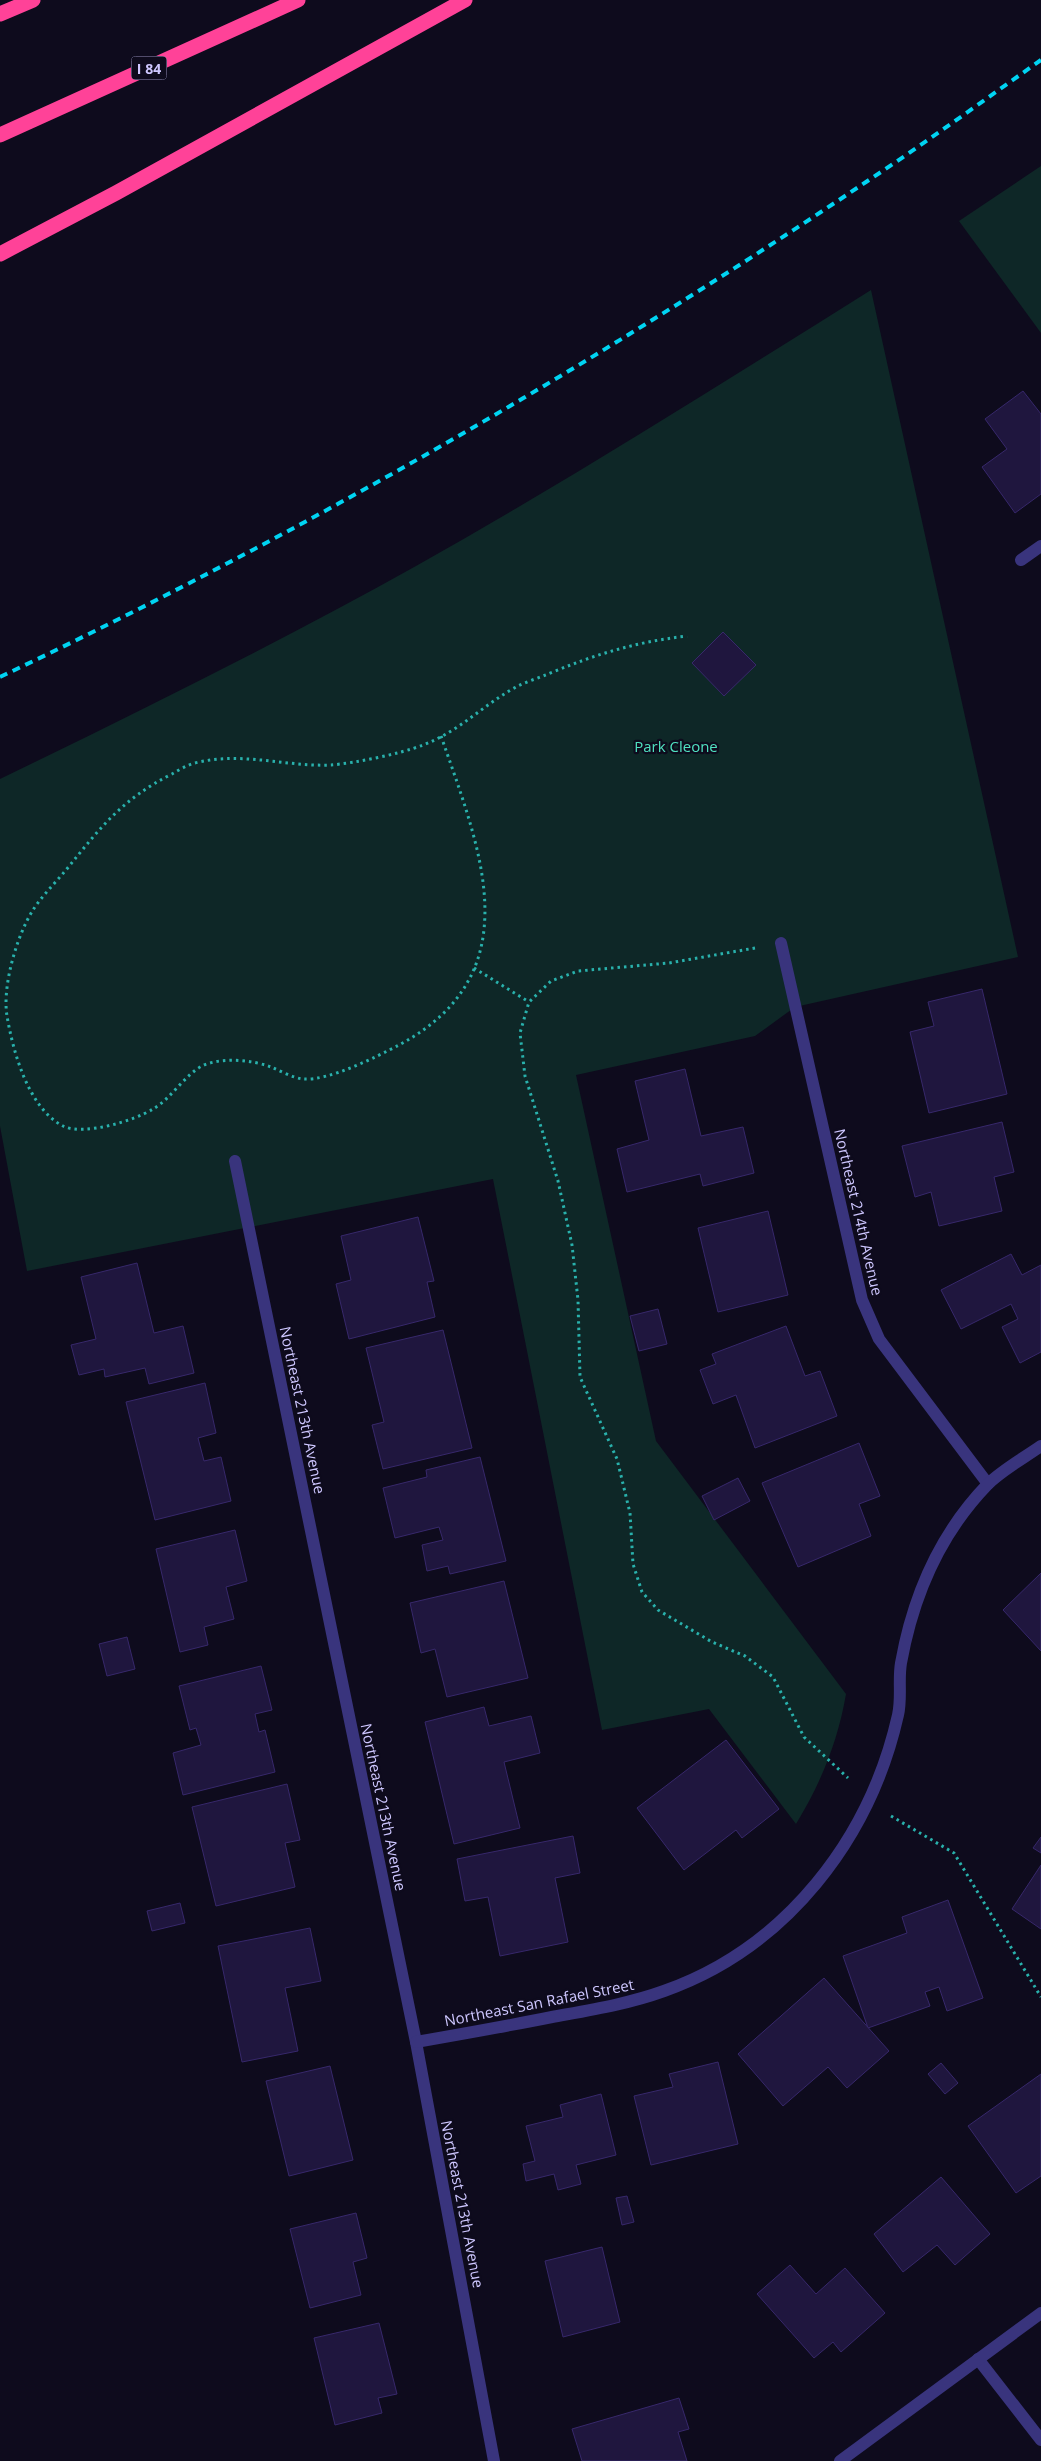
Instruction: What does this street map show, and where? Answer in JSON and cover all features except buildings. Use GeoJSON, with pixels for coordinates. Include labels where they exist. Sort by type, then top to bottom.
{"type":"FeatureCollection","features":[{"type":"Feature","properties":{"kind":"highway"},"geometry":{"type":"LineString","coordinates":[[0,14],[32,0]]}},
{"type":"Feature","properties":{"kind":"highway","name":"I 84"},"geometry":{"type":"LineString","coordinates":[[0,135],[298,0]]}},
{"type":"Feature","properties":{"kind":"highway"},"geometry":{"type":"LineString","coordinates":[[0,254],[116,193],[465,0]]}},
{"type":"Feature","properties":{"kind":"street"},"geometry":{"type":"LineString","coordinates":[[1021,560],[1041,546]]}},
{"type":"Feature","properties":{"kind":"street","name":"Northeast 214th Avenue"},"geometry":{"type":"LineString","coordinates":[[781,943],[862,1300],[880,1339],[988,1484]]}},
{"type":"Feature","properties":{"kind":"street","name":"Northeast 213th Avenue"},"geometry":{"type":"LineString","coordinates":[[235,1160],[416,2042],[494,2461]]}},
{"type":"Feature","properties":{"kind":"street","name":"Northeast San Rafael Street"},"geometry":{"type":"LineString","coordinates":[[416,2042],[620,2005],[666,1991],[709,1971],[748,1947],[785,1917],[812,1890],[846,1845],[869,1801],[886,1759],[899,1712],[900,1666],[910,1618],[927,1573],[950,1530],[988,1484],[1041,1446]]}},
{"type":"Feature","properties":{"kind":"street"},"geometry":{"type":"LineString","coordinates":[[840,2461],[1041,2313]]}},
{"type":"Feature","properties":{"kind":"street"},"geometry":{"type":"LineString","coordinates":[[978,2359],[1041,2440]]}},
{"type":"Feature","properties":{"kind":"path"},"geometry":{"type":"LineString","coordinates":[[441,736],[473,833],[482,873],[486,917],[479,958],[464,991],[442,1014],[413,1037],[368,1061],[332,1074],[303,1079],[264,1065],[224,1060],[201,1066],[154,1109],[122,1122],[91,1128],[66,1128],[41,1109],[24,1075],[11,1042],[5,1004],[14,956],[32,911],[112,814],[151,785],[191,764],[224,758],[258,758],[330,765],[367,759],[421,746],[441,736],[463,725],[515,688],[584,659],[646,641],[687,636]]}},
{"type":"Feature","properties":{"kind":"path"},"geometry":{"type":"LineString","coordinates":[[781,943],[669,963],[578,971],[551,981],[529,1002],[520,1032],[525,1076],[558,1181],[572,1245],[578,1300],[580,1377],[617,1459],[630,1513],[633,1564],[642,1592],[658,1610],[712,1642],[745,1656],[773,1677],[804,1737],[869,1801],[954,1853],[1041,1996]]}},
{"type":"Feature","properties":{"kind":"path"},"geometry":{"type":"LineString","coordinates":[[474,968],[529,1002]]}},
{"type":"Feature","properties":{"kind":"green space"},"geometry":{"type":"Polygon","coordinates":[[[1041,166],[1041,333],[959,221],[1041,166]]]}},
{"type":"Feature","properties":{"kind":"green space","name":"Park Cleone"},"geometry":{"type":"Polygon","coordinates":[[[871,290],[1018,957],[795,1007],[755,1036],[576,1075],[656,1441],[846,1694],[833,1745],[821,1777],[796,1824],[709,1709],[602,1730],[493,1179],[27,1271],[0,1126],[0,779],[262,649],[416,566],[589,465],[871,290]]]}},
{"type":"Feature","properties":{"kind":"railway"},"geometry":{"type":"LineString","coordinates":[[0,677],[112,622],[334,506],[550,382],[762,251],[910,152],[1041,60]]}}]}
